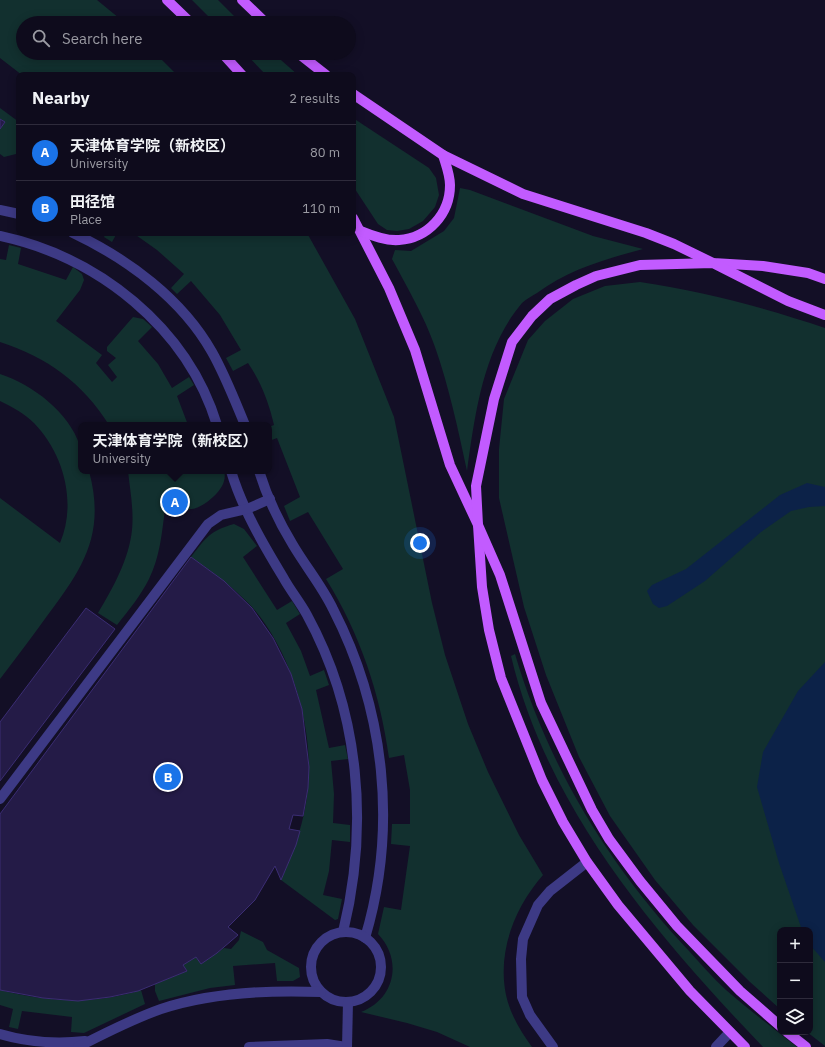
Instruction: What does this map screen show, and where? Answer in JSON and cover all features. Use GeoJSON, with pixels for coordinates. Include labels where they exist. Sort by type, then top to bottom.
{"type":"FeatureCollection","features":[{"type":"Feature","properties":{"kind":"main road"},"geometry":{"type":"LineString","coordinates":[[167,0],[183,16]]}},
{"type":"Feature","properties":{"kind":"main road"},"geometry":{"type":"LineString","coordinates":[[242,0],[259,16]]}},
{"type":"Feature","properties":{"kind":"main road"},"geometry":{"type":"LineString","coordinates":[[228,60],[239,72]]}},
{"type":"Feature","properties":{"kind":"main road"},"geometry":{"type":"LineString","coordinates":[[307,60],[322,72]]}},
{"type":"Feature","properties":{"kind":"main road"},"geometry":{"type":"LineString","coordinates":[[356,96],[443,156],[523,194],[646,233],[674,244],[788,301],[825,315]]}},
{"type":"Feature","properties":{"kind":"main road"},"geometry":{"type":"LineString","coordinates":[[361,231],[379,238],[398,240],[425,233],[436,224],[448,199],[450,185],[443,156]]}},
{"type":"Feature","properties":{"kind":"main road"},"geometry":{"type":"LineString","coordinates":[[356,223],[389,288],[415,350],[450,465],[500,575],[541,703],[572,771],[602,827],[640,880],[677,926],[740,991],[777,1023]]}},
{"type":"Feature","properties":{"kind":"main road"},"geometry":{"type":"LineString","coordinates":[[745,1047],[652,947],[618,905],[587,862],[563,822],[542,780],[501,678],[489,630],[482,587],[476,486],[494,399],[512,342],[532,316],[550,299],[596,276],[618,269],[640,265],[713,263],[762,266],[808,273],[825,279]]}},
{"type":"Feature","properties":{"kind":"main road"},"geometry":{"type":"LineString","coordinates":[[790,1035],[806,1047]]}},
{"type":"Feature","properties":{"kind":"lane"},"geometry":{"type":"LineString","coordinates":[[0,210],[16,213]]}},
{"type":"Feature","properties":{"kind":"lane"},"geometry":{"type":"LineString","coordinates":[[0,236],[29,243],[74,261],[111,283],[142,309],[168,336],[189,366],[207,399],[217,422]]}},
{"type":"Feature","properties":{"kind":"lane"},"geometry":{"type":"LineString","coordinates":[[80,236],[98,244],[133,268],[164,293],[190,321],[212,351],[243,422]]}},
{"type":"Feature","properties":{"kind":"lane"},"geometry":{"type":"LineString","coordinates":[[232,474],[247,509],[283,578],[308,616],[319,640],[331,668],[348,729],[357,785],[357,843],[352,886],[343,932]]}},
{"type":"Feature","properties":{"kind":"lane"},"geometry":{"type":"LineString","coordinates":[[260,474],[270,500],[293,545],[323,590],[343,630],[356,662],[374,722],[381,773],[382,850],[377,890],[365,938]]}},
{"type":"Feature","properties":{"kind":"lane"},"geometry":{"type":"LineString","coordinates":[[0,799],[208,524],[221,515],[247,509],[270,500]]}},
{"type":"Feature","properties":{"kind":"lane"},"geometry":{"type":"LineString","coordinates":[[553,1047],[530,1015],[522,997],[521,959],[523,939],[535,911],[550,891],[587,862]]}},
{"type":"Feature","properties":{"kind":"lane"},"geometry":{"type":"LineString","coordinates":[[343,932],[354,933],[365,938],[373,946],[379,956],[381,968],[379,979],[373,989],[364,997],[348,1002],[330,999],[321,992],[314,983],[311,972],[311,961],[315,950],[327,938],[343,932]]}},
{"type":"Feature","properties":{"kind":"lane"},"geometry":{"type":"LineString","coordinates":[[78,1047],[162,1009],[197,1001],[264,991],[321,992]]}},
{"type":"Feature","properties":{"kind":"lane"},"geometry":{"type":"LineString","coordinates":[[346,1047],[348,1002]]}},
{"type":"Feature","properties":{"kind":"lane"},"geometry":{"type":"LineString","coordinates":[[716,1047],[730,1032]]}},
{"type":"Feature","properties":{"kind":"lane"},"geometry":{"type":"LineString","coordinates":[[0,1034],[54,1042],[90,1041]]}},
{"type":"Feature","properties":{"kind":"lane"},"geometry":{"type":"LineString","coordinates":[[249,1047],[327,1044],[352,1047]]}},
{"type":"Feature","properties":{"kind":"green space"},"geometry":{"type":"Polygon","coordinates":[[[0,0],[97,0],[116,16],[16,16],[16,60],[162,60],[174,72],[18,72],[0,58],[0,0]]]}},
{"type":"Feature","properties":{"kind":"green space"},"geometry":{"type":"Polygon","coordinates":[[[192,0],[218,0],[234,16],[208,16],[192,0]]]}},
{"type":"Feature","properties":{"kind":"green space"},"geometry":{"type":"Polygon","coordinates":[[[252,60],[281,60],[295,72],[263,72],[252,60]]]}},
{"type":"Feature","properties":{"kind":"green space"},"geometry":{"type":"Polygon","coordinates":[[[0,108],[16,120],[16,154],[4,157],[0,154],[0,108]]]}},
{"type":"Feature","properties":{"kind":"green space"},"geometry":{"type":"Polygon","coordinates":[[[356,120],[429,168],[436,178],[439,195],[435,207],[423,221],[409,229],[397,231],[387,230],[378,224],[356,191],[356,120]]]}},
{"type":"Feature","properties":{"kind":"green space"},"geometry":{"type":"Polygon","coordinates":[[[460,188],[470,190],[593,236],[643,249],[587,266],[561,278],[522,303],[509,321],[498,341],[490,361],[483,383],[473,427],[467,471],[449,393],[431,335],[392,259],[395,250],[411,251],[444,231],[454,218],[460,188]]]}},
{"type":"Feature","properties":{"kind":"green space"},"geometry":{"type":"Polygon","coordinates":[[[104,236],[115,236],[112,242],[104,236]]]}},
{"type":"Feature","properties":{"kind":"green space"},"geometry":{"type":"Polygon","coordinates":[[[137,236],[309,236],[355,319],[394,417],[432,603],[445,655],[468,724],[488,772],[519,835],[543,875],[524,901],[517,915],[506,946],[504,962],[506,995],[510,1009],[516,1022],[532,1047],[470,1047],[437,1032],[361,1012],[373,1006],[382,998],[392,978],[393,967],[391,955],[386,944],[378,934],[384,907],[401,910],[410,846],[391,844],[392,824],[410,824],[410,790],[404,755],[389,758],[380,710],[367,665],[349,621],[326,579],[343,569],[308,512],[290,521],[284,506],[300,497],[277,438],[272,440],[272,426],[274,425],[261,385],[248,363],[233,371],[226,358],[241,350],[220,315],[191,281],[177,294],[171,288],[184,274],[157,250],[137,236]]]}},
{"type":"Feature","properties":{"kind":"green space"},"geometry":{"type":"Polygon","coordinates":[[[9,245],[21,248],[18,264],[66,280],[73,267],[82,274],[84,280],[80,290],[56,321],[102,355],[96,363],[112,382],[117,377],[108,365],[116,358],[107,351],[107,347],[133,317],[143,319],[152,327],[138,341],[158,364],[172,388],[189,377],[194,385],[177,396],[187,422],[107,422],[88,396],[62,373],[33,355],[0,342],[0,259],[6,260],[9,245]]]}},
{"type":"Feature","properties":{"kind":"green space"},"geometry":{"type":"Polygon","coordinates":[[[640,282],[687,290],[734,301],[825,328],[825,1046],[811,1035],[813,1035],[813,927],[777,927],[777,1006],[750,982],[693,925],[655,880],[610,816],[579,757],[546,675],[524,607],[499,498],[499,449],[504,399],[528,340],[545,321],[573,299],[605,286],[640,282]]]}},
{"type":"Feature","properties":{"kind":"green space"},"geometry":{"type":"Polygon","coordinates":[[[0,374],[25,385],[48,401],[59,411],[68,422],[78,442],[78,474],[90,474],[94,493],[95,513],[93,532],[81,566],[60,599],[0,679],[0,498],[60,543],[65,528],[67,496],[65,480],[60,464],[44,435],[30,419],[18,410],[0,401],[0,374]]]}},
{"type":"Feature","properties":{"kind":"green space"},"geometry":{"type":"Polygon","coordinates":[[[128,474],[224,474],[224,482],[221,488],[212,498],[201,506],[189,509],[165,509],[160,544],[153,571],[139,597],[117,625],[98,613],[120,573],[128,552],[132,530],[132,500],[128,474]]]}},
{"type":"Feature","properties":{"kind":"green space"},"geometry":{"type":"Polygon","coordinates":[[[234,524],[244,529],[257,546],[243,557],[277,610],[292,601],[300,614],[286,623],[301,651],[310,676],[324,670],[329,685],[316,690],[329,748],[345,745],[348,759],[331,761],[334,794],[333,823],[350,825],[350,842],[332,840],[329,871],[323,895],[342,899],[338,919],[335,920],[281,880],[302,824],[307,800],[309,765],[303,717],[289,668],[266,625],[252,607],[223,580],[191,557],[209,536],[219,529],[234,524]]]}},
{"type":"Feature","properties":{"kind":"green space"},"geometry":{"type":"Polygon","coordinates":[[[515,654],[545,736],[563,775],[584,813],[607,849],[660,918],[721,985],[743,1005],[777,1031],[777,1035],[782,1035],[797,1047],[763,1047],[723,1005],[646,915],[611,867],[579,817],[551,766],[528,712],[511,656],[515,654]]]}},
{"type":"Feature","properties":{"kind":"green space"},"geometry":{"type":"Polygon","coordinates":[[[241,931],[263,942],[267,950],[299,968],[300,977],[293,981],[277,981],[275,963],[233,966],[235,985],[210,988],[159,1001],[155,991],[155,984],[187,971],[183,965],[196,957],[201,964],[224,948],[231,949],[239,940],[241,931]]]}},
{"type":"Feature","properties":{"kind":"green space"},"geometry":{"type":"Polygon","coordinates":[[[0,990],[35,997],[89,1000],[124,995],[141,990],[145,1004],[84,1033],[71,1032],[72,1017],[22,1011],[18,1029],[9,1027],[13,1009],[0,1005],[0,990]]]}},
{"type":"Feature","properties":{"kind":"water"},"geometry":{"type":"Polygon","coordinates":[[[807,483],[825,487],[825,506],[809,507],[791,511],[761,532],[705,581],[667,606],[659,608],[653,604],[647,591],[652,585],[686,569],[780,495],[807,483]]]}},
{"type":"Feature","properties":{"kind":"water"},"geometry":{"type":"Polygon","coordinates":[[[825,662],[825,962],[813,948],[813,927],[801,927],[779,863],[757,787],[763,752],[798,691],[825,662]]]}},
{"type":"Feature","properties":{"kind":"building"},"geometry":{"type":"Polygon","coordinates":[[[0,119],[5,122],[0,129],[0,119]]]}},
{"type":"Feature","properties":{"kind":"building"},"geometry":{"type":"Polygon","coordinates":[[[191,557],[224,581],[252,608],[273,638],[291,674],[302,709],[309,767],[308,788],[303,816],[293,815],[289,829],[300,831],[296,845],[281,880],[275,866],[255,900],[228,927],[238,935],[217,953],[201,964],[196,957],[183,965],[187,971],[138,991],[110,997],[78,1001],[43,998],[0,990],[0,814],[191,557]]]}},
{"type":"Feature","properties":{"kind":"building"},"geometry":{"type":"Polygon","coordinates":[[[86,608],[115,629],[0,781],[0,722],[86,608]]]}},
{"type":"Feature","properties":{"kind":"place","name":"天津体育学院（新校区）"},"geometry":{"type":"Point","coordinates":[175,502]}},
{"type":"Feature","properties":{"kind":"place","name":"田径馆"},"geometry":{"type":"Point","coordinates":[168,777]}}]}
